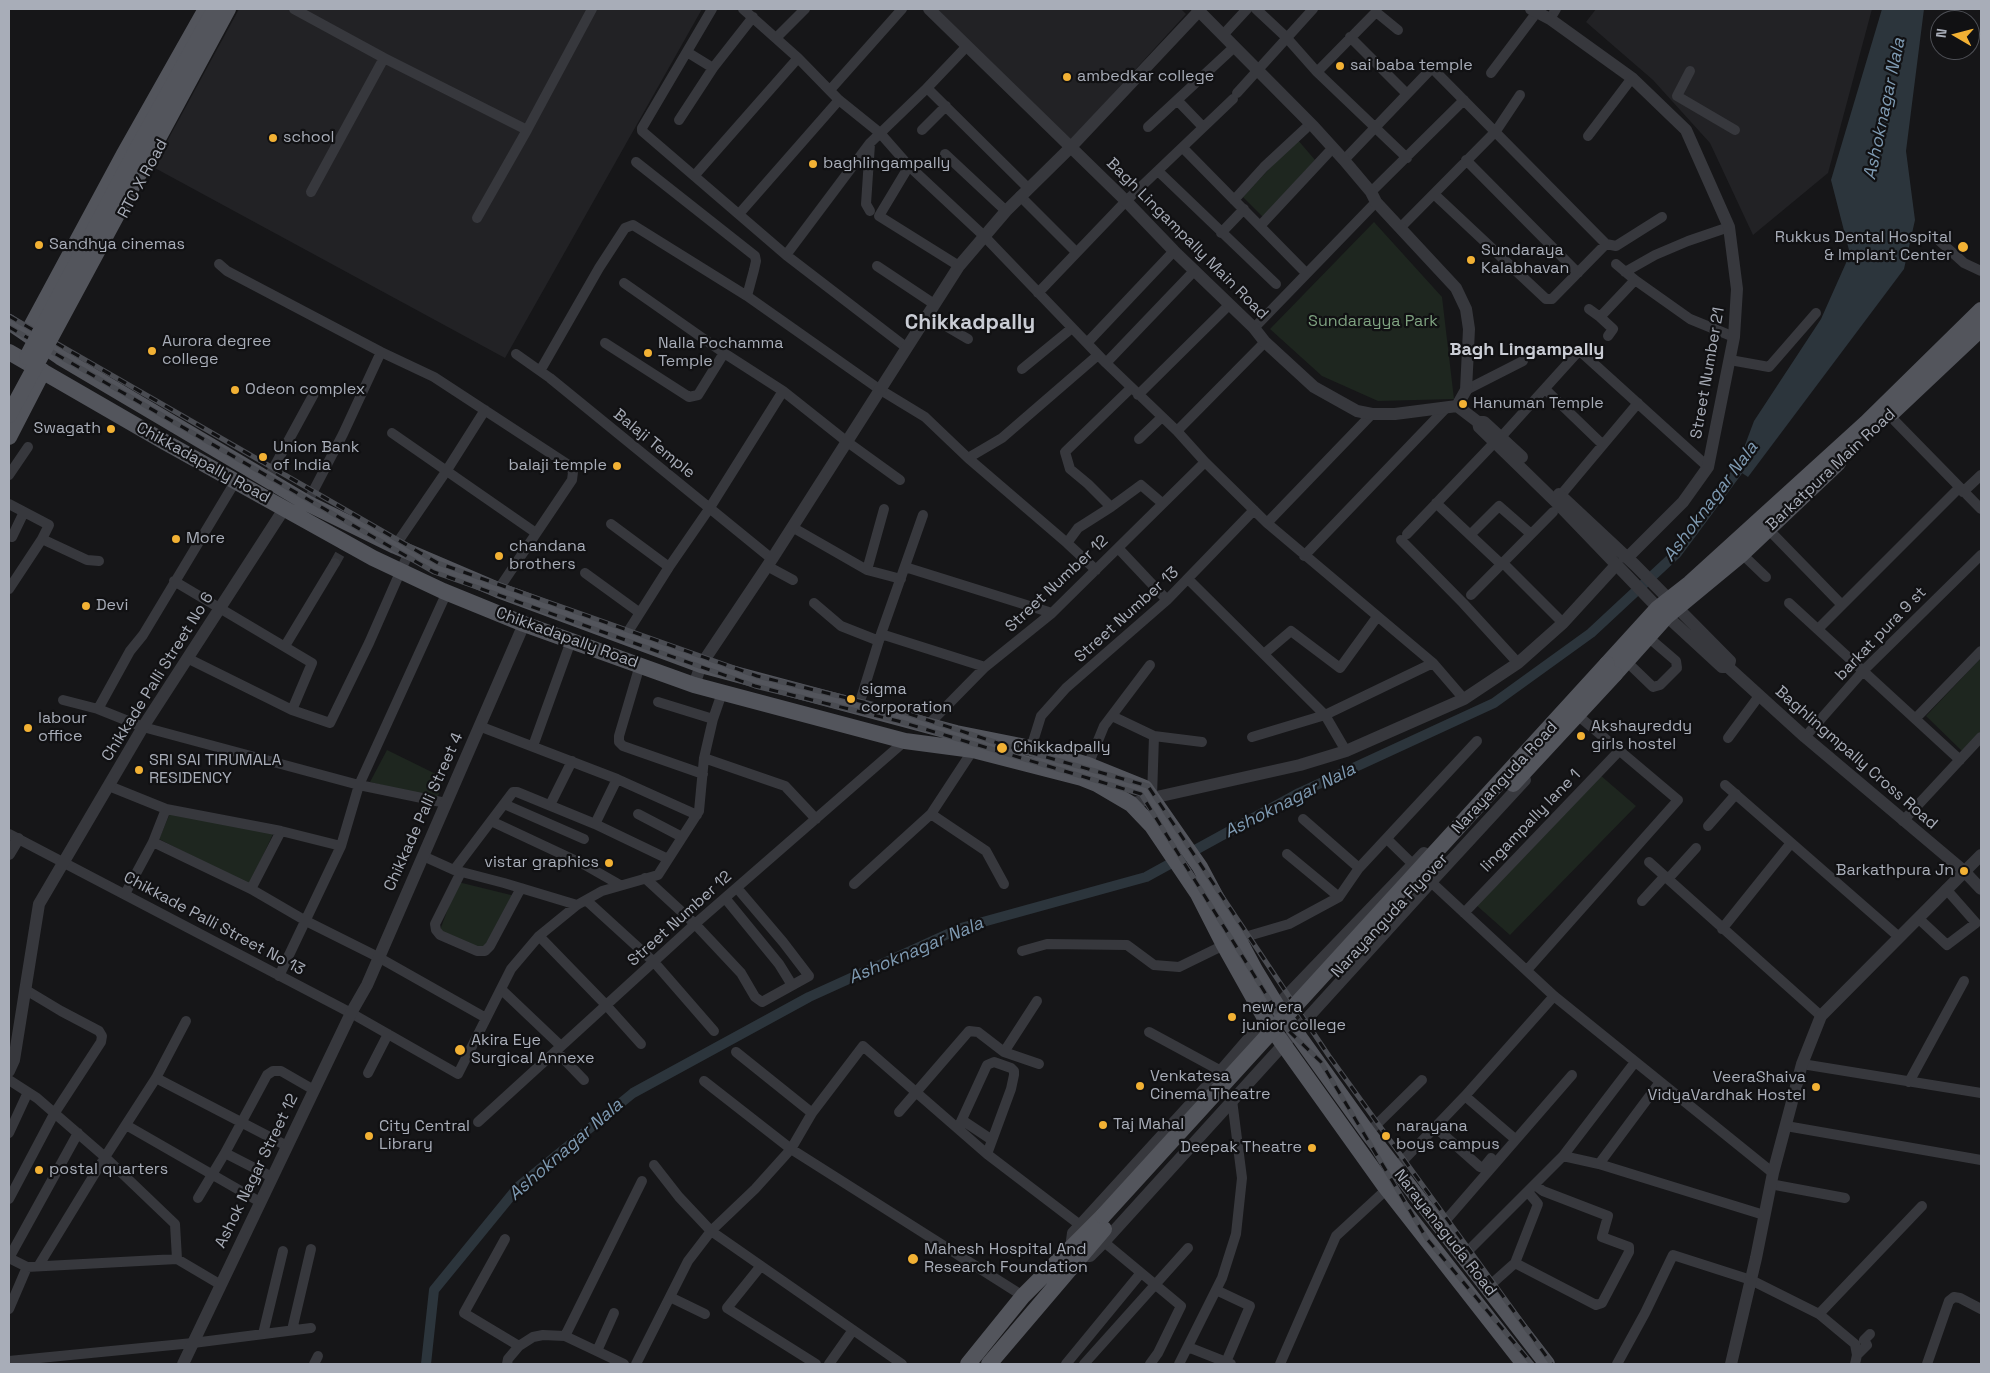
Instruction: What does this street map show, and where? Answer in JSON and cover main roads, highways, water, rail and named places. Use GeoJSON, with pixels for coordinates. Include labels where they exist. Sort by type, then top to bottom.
{"type":"FeatureCollection","features":[{"type":"Feature","properties":{"kind":"main road","name":"RTC X Road"},"geometry":{"type":"LineString","coordinates":[[27,334],[124,154],[206,9]]}},
{"type":"Feature","properties":{"kind":"main road"},"geometry":{"type":"LineString","coordinates":[[9,392],[137,149],[215,9]]}},
{"type":"Feature","properties":{"kind":"main road"},"geometry":{"type":"LineString","coordinates":[[9,415],[228,9]]}},
{"type":"Feature","properties":{"kind":"main road","name":"RTC X Road"},"geometry":{"type":"LineString","coordinates":[[56,354],[59,334],[235,9]]}},
{"type":"Feature","properties":{"kind":"main road"},"geometry":{"type":"LineString","coordinates":[[71,253],[95,269]]}},
{"type":"Feature","properties":{"kind":"main road"},"geometry":{"type":"LineString","coordinates":[[9,317],[30,315],[46,300]]}},
{"type":"Feature","properties":{"kind":"main road"},"geometry":{"type":"LineString","coordinates":[[1616,665],[1664,604],[1690,583],[1866,423],[1981,310]]}},
{"type":"Feature","properties":{"kind":"main road","name":"Chikkadapally Road"},"geometry":{"type":"LineString","coordinates":[[9,322],[56,354],[307,503],[402,549],[498,590],[701,665],[927,726],[1031,748],[1088,765],[1145,788],[1152,798]]}},
{"type":"Feature","properties":{"kind":"main road","name":"Barkatpura Main Road"},"geometry":{"type":"LineString","coordinates":[[1664,604],[1742,554],[1981,329]]}},
{"type":"Feature","properties":{"kind":"main road","name":"Chikkadapally Road"},"geometry":{"type":"LineString","coordinates":[[11,359],[40,378],[58,382],[373,558],[447,592],[524,624],[694,685],[722,693],[905,741],[973,750],[1015,759],[1082,778],[1097,784],[1131,804],[1152,826]]}},
{"type":"Feature","properties":{"kind":"main road"},"geometry":{"type":"LineString","coordinates":[[9,437],[40,378]]}},
{"type":"Feature","properties":{"kind":"main road"},"geometry":{"type":"LineString","coordinates":[[163,441],[173,424]]}},
{"type":"Feature","properties":{"kind":"main road"},"geometry":{"type":"LineString","coordinates":[[1616,665],[1648,637],[1664,604]]}},
{"type":"Feature","properties":{"kind":"main road","name":"Narayanguda Flyover"},"geometry":{"type":"LineString","coordinates":[[1076,1252],[1616,665]]}},
{"type":"Feature","properties":{"kind":"main road","name":"Narayanaguda Road"},"geometry":{"type":"LineString","coordinates":[[1152,798],[1200,867],[1266,1020],[1283,1046],[1387,1189],[1524,1364]]}},
{"type":"Feature","properties":{"kind":"main road","name":"Narayanaguda Road"},"geometry":{"type":"LineString","coordinates":[[1152,826],[1231,942],[1368,1133],[1547,1364]]}},
{"type":"Feature","properties":{"kind":"main road"},"geometry":{"type":"LineString","coordinates":[[968,1364],[1023,1296],[1076,1252]]}},
{"type":"Feature","properties":{"kind":"main road"},"geometry":{"type":"LineString","coordinates":[[991,1364],[1076,1252]]}},
{"type":"Feature","properties":{"kind":"water"},"geometry":{"type":"Polygon","coordinates":[[[1882,9],[1924,9],[1906,151],[1915,220],[1904,269],[1748,477],[1736,469],[1754,421],[1821,319],[1850,254],[1831,180],[1882,9]]]}},
{"type":"Feature","properties":{"kind":"waterway","name":"Ashoknagar Nala"},"geometry":{"type":"LineString","coordinates":[[426,1364],[434,1290],[519,1186],[633,1093],[809,997],[961,928],[1146,877],[1299,793],[1494,703],[1591,633],[1677,553],[1745,461]]}},
{"type":"Feature","properties":{"kind":"tunnel"},"geometry":{"type":"LineString","coordinates":[[335,563],[346,543]]}},
{"type":"Feature","properties":{"kind":"railway"},"geometry":{"type":"LineString","coordinates":[[9,316],[438,563],[757,676],[900,711],[1004,745],[1148,786],[1329,1056],[1552,1364]]}},
{"type":"Feature","properties":{"kind":"railway"},"geometry":{"type":"LineString","coordinates":[[9,327],[434,572],[755,686],[898,721],[1141,794],[1289,1031],[1321,1062],[1427,1239],[1532,1364]]}},
{"type":"Feature","properties":{"kind":"place","name":"sai baba temple"},"geometry":{"type":"Point","coordinates":[1340,66]}},
{"type":"Feature","properties":{"kind":"place","name":"ambedkar college"},"geometry":{"type":"Point","coordinates":[1067,77]}},
{"type":"Feature","properties":{"kind":"place","name":"school"},"geometry":{"type":"Point","coordinates":[273,138]}},
{"type":"Feature","properties":{"kind":"place","name":"baghlingampally"},"geometry":{"type":"Point","coordinates":[813,164]}},
{"type":"Feature","properties":{"kind":"place","name":"Sandhya cinemas"},"geometry":{"type":"Point","coordinates":[39,245]}},
{"type":"Feature","properties":{"kind":"place","name":"Rukkus Dental Hospital & Implant Center"},"geometry":{"type":"Point","coordinates":[1963,247]}},
{"type":"Feature","properties":{"kind":"place","name":"Sundaraya Kalabhavan"},"geometry":{"type":"Point","coordinates":[1471,260]}},
{"type":"Feature","properties":{"kind":"place","name":"Aurora degree college"},"geometry":{"type":"Point","coordinates":[152,351]}},
{"type":"Feature","properties":{"kind":"place","name":"Nalla Pochamma Temple"},"geometry":{"type":"Point","coordinates":[648,353]}},
{"type":"Feature","properties":{"kind":"place","name":"Odeon complex"},"geometry":{"type":"Point","coordinates":[235,390]}},
{"type":"Feature","properties":{"kind":"place","name":"Hanuman Temple"},"geometry":{"type":"Point","coordinates":[1463,404]}},
{"type":"Feature","properties":{"kind":"place","name":"Swagath"},"geometry":{"type":"Point","coordinates":[111,429]}},
{"type":"Feature","properties":{"kind":"place","name":"Union Bank of India"},"geometry":{"type":"Point","coordinates":[263,457]}},
{"type":"Feature","properties":{"kind":"place","name":"balaji temple"},"geometry":{"type":"Point","coordinates":[617,466]}},
{"type":"Feature","properties":{"kind":"place","name":"More"},"geometry":{"type":"Point","coordinates":[176,539]}},
{"type":"Feature","properties":{"kind":"place","name":"chandana brothers"},"geometry":{"type":"Point","coordinates":[499,556]}},
{"type":"Feature","properties":{"kind":"place","name":"Devi"},"geometry":{"type":"Point","coordinates":[86,606]}},
{"type":"Feature","properties":{"kind":"place","name":"sigma corporation"},"geometry":{"type":"Point","coordinates":[851,699]}},
{"type":"Feature","properties":{"kind":"place","name":"labour office"},"geometry":{"type":"Point","coordinates":[28,728]}},
{"type":"Feature","properties":{"kind":"place","name":"Akshayreddy girls hostel"},"geometry":{"type":"Point","coordinates":[1581,736]}},
{"type":"Feature","properties":{"kind":"place","name":"Chikkadpally"},"geometry":{"type":"Point","coordinates":[1002,748]}},
{"type":"Feature","properties":{"kind":"place","name":"SRI SAI TIRUMALA RESIDENCY"},"geometry":{"type":"Point","coordinates":[139,770]}},
{"type":"Feature","properties":{"kind":"place","name":"vistar graphics"},"geometry":{"type":"Point","coordinates":[609,863]}},
{"type":"Feature","properties":{"kind":"place","name":"Barkathpura Jn"},"geometry":{"type":"Point","coordinates":[1964,871]}},
{"type":"Feature","properties":{"kind":"place","name":"new era junior college"},"geometry":{"type":"Point","coordinates":[1232,1017]}},
{"type":"Feature","properties":{"kind":"place","name":"Akira Eye Surgical Annexe"},"geometry":{"type":"Point","coordinates":[460,1050]}},
{"type":"Feature","properties":{"kind":"place","name":"Venkatesa Cinema Theatre"},"geometry":{"type":"Point","coordinates":[1140,1086]}},
{"type":"Feature","properties":{"kind":"place","name":"VeeraShaiva VidyaVardhak Hostel"},"geometry":{"type":"Point","coordinates":[1816,1087]}},
{"type":"Feature","properties":{"kind":"place","name":"Taj Mahal"},"geometry":{"type":"Point","coordinates":[1103,1125]}},
{"type":"Feature","properties":{"kind":"place","name":"City Central Library"},"geometry":{"type":"Point","coordinates":[369,1136]}},
{"type":"Feature","properties":{"kind":"place","name":"narayana boys campus"},"geometry":{"type":"Point","coordinates":[1386,1136]}},
{"type":"Feature","properties":{"kind":"place","name":"Deepak Theatre"},"geometry":{"type":"Point","coordinates":[1312,1148]}},
{"type":"Feature","properties":{"kind":"place","name":"postal quarters"},"geometry":{"type":"Point","coordinates":[39,1170]}},
{"type":"Feature","properties":{"kind":"place","name":"Mahesh Hospital And Research Foundation"},"geometry":{"type":"Point","coordinates":[913,1259]}},
{"type":"Feature","properties":{"kind":"district","name":"Chikkadpally"},"geometry":{"type":"Point","coordinates":[970,323]}},
{"type":"Feature","properties":{"kind":"district","name":"Bagh Lingampally"},"geometry":{"type":"Point","coordinates":[1527,350]}},
{"type":"Feature","properties":{"kind":"park label","name":"Sundarayya Park"},"geometry":{"type":"Point","coordinates":[1373,322]}}]}
